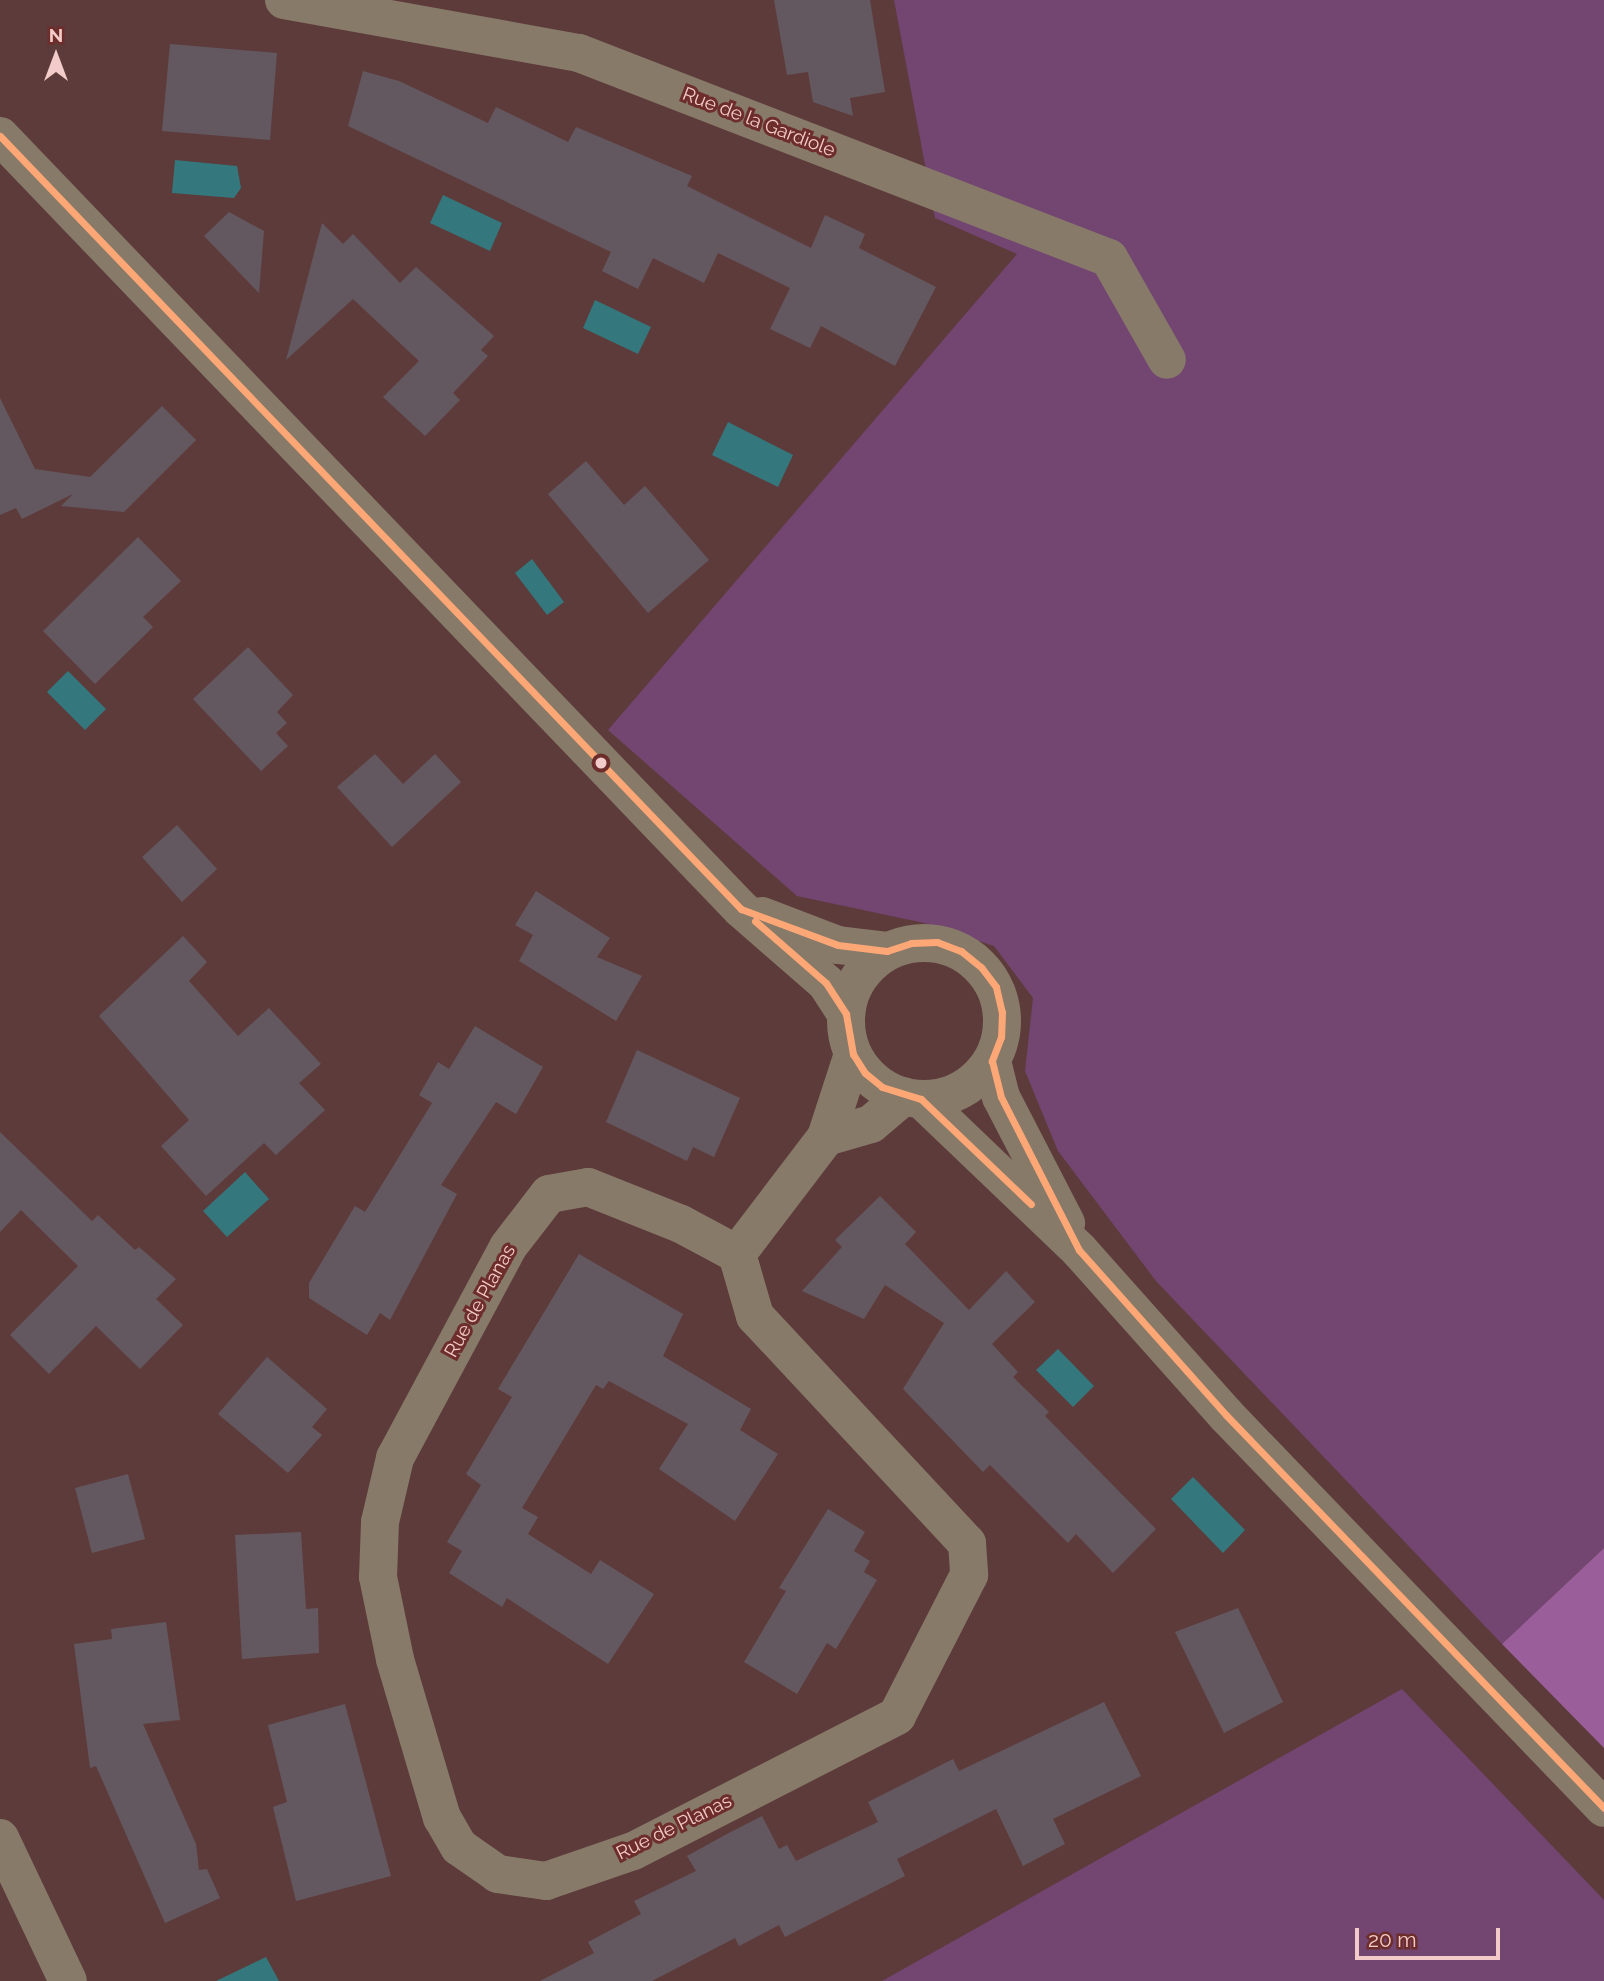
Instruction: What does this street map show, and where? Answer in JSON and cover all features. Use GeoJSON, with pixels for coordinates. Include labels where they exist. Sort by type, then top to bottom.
{"type":"FeatureCollection","features":[{"type":"Feature","properties":{"kind":"street","name":"Rue de la Gardiole"},"geometry":{"type":"LineString","coordinates":[[284,0],[579,53],[1109,258],[1167,360]]}},
{"type":"Feature","properties":{"kind":"street"},"geometry":{"type":"LineString","coordinates":[[0,136],[741,909],[826,984],[846,1014]]}},
{"type":"Feature","properties":{"kind":"street"},"geometry":{"type":"LineString","coordinates":[[741,909],[838,945],[887,951]]}},
{"type":"Feature","properties":{"kind":"street"},"geometry":{"type":"LineString","coordinates":[[737,1254],[826,1137],[853,1054],[846,1014],[852,989],[867,967],[887,951],[911,943],[937,942],[961,951],[981,967],[996,988],[1003,1012],[1001,1037],[992,1061],[961,1090],[912,1098],[871,1124],[826,1137]]}},
{"type":"Feature","properties":{"kind":"street"},"geometry":{"type":"LineString","coordinates":[[853,1054],[883,1087],[912,1098],[1079,1250],[1226,1415],[1604,1808]]}},
{"type":"Feature","properties":{"kind":"street"},"geometry":{"type":"LineString","coordinates":[[992,1061],[1001,1097],[1079,1250]]}},
{"type":"Feature","properties":{"kind":"street","name":"Rue de Planas"},"geometry":{"type":"LineString","coordinates":[[589,1187],[681,1224],[737,1254],[755,1316],[967,1543],[968,1575],[897,1716],[633,1851],[546,1881],[498,1874],[459,1847],[442,1818],[395,1659],[378,1577],[380,1522],[395,1458],[508,1247],[549,1194],[589,1187]]}},
{"type":"Feature","properties":{"kind":"street"},"geometry":{"type":"LineString","coordinates":[[0,1838],[68,1981]]}},
{"type":"Feature","properties":{"kind":"shaded area"},"geometry":{"type":"Polygon","coordinates":[[[894,0],[1604,0],[1604,1548],[1502,1644],[1156,1281],[1058,1151],[1025,1071],[1033,998],[994,946],[924,923],[797,896],[608,730],[1017,254],[935,218],[894,0]]]}},
{"type":"Feature","properties":{"kind":"shaded area"},"geometry":{"type":"Polygon","coordinates":[[[1604,1548],[1604,1748],[1502,1644],[1604,1548]]]}},
{"type":"Feature","properties":{"kind":"shaded area"},"geometry":{"type":"Polygon","coordinates":[[[1402,1689],[1604,1900],[1604,1981],[882,1981],[1402,1689]]]}},
{"type":"Feature","properties":{"kind":"water"},"geometry":{"type":"Polygon","coordinates":[[[175,160],[237,166],[241,188],[234,198],[172,193],[175,160]]]}},
{"type":"Feature","properties":{"kind":"water"},"geometry":{"type":"Polygon","coordinates":[[[443,195],[502,223],[490,251],[430,223],[443,195]]]}},
{"type":"Feature","properties":{"kind":"water"},"geometry":{"type":"Polygon","coordinates":[[[595,300],[651,327],[638,354],[583,328],[595,300]]]}},
{"type":"Feature","properties":{"kind":"water"},"geometry":{"type":"Polygon","coordinates":[[[728,422],[793,455],[778,487],[712,455],[728,422]]]}},
{"type":"Feature","properties":{"kind":"water"},"geometry":{"type":"Polygon","coordinates":[[[532,559],[564,602],[547,615],[515,573],[532,559]]]}},
{"type":"Feature","properties":{"kind":"water"},"geometry":{"type":"Polygon","coordinates":[[[68,671],[106,709],[85,730],[47,692],[68,671]]]}},
{"type":"Feature","properties":{"kind":"water"},"geometry":{"type":"Polygon","coordinates":[[[245,1172],[269,1199],[227,1237],[203,1211],[245,1172]]]}},
{"type":"Feature","properties":{"kind":"water"},"geometry":{"type":"Polygon","coordinates":[[[1058,1349],[1094,1386],[1073,1407],[1036,1370],[1058,1349]]]}},
{"type":"Feature","properties":{"kind":"water"},"geometry":{"type":"Polygon","coordinates":[[[1193,1477],[1245,1530],[1223,1553],[1171,1499],[1193,1477]]]}},
{"type":"Feature","properties":{"kind":"water"},"geometry":{"type":"Polygon","coordinates":[[[266,1957],[279,1981],[216,1981],[266,1957]]]}},
{"type":"Feature","properties":{"kind":"building"},"geometry":{"type":"Polygon","coordinates":[[[774,0],[870,0],[885,92],[850,98],[853,116],[813,102],[808,72],[787,75],[774,0]]]}},
{"type":"Feature","properties":{"kind":"building"},"geometry":{"type":"Polygon","coordinates":[[[170,44],[277,53],[270,140],[162,131],[170,44]]]}},
{"type":"Feature","properties":{"kind":"building"},"geometry":{"type":"Polygon","coordinates":[[[363,71],[399,81],[488,123],[496,107],[568,142],[576,127],[692,176],[687,186],[811,248],[825,215],[865,234],[859,248],[936,287],[895,366],[821,326],[810,348],[770,329],[790,288],[718,253],[704,283],[653,258],[638,289],[602,271],[611,252],[348,126],[363,71]]]}},
{"type":"Feature","properties":{"kind":"building"},"geometry":{"type":"Polygon","coordinates":[[[229,212],[264,231],[259,293],[204,236],[229,212]]]}},
{"type":"Feature","properties":{"kind":"building"},"geometry":{"type":"Polygon","coordinates":[[[322,223],[343,244],[353,234],[400,283],[416,267],[494,336],[481,350],[488,356],[453,393],[460,400],[425,436],[383,397],[419,361],[353,299],[286,360],[322,223]]]}},
{"type":"Feature","properties":{"kind":"building"},"geometry":{"type":"Polygon","coordinates":[[[0,398],[35,469],[90,477],[162,406],[196,440],[124,512],[61,506],[73,494],[22,519],[16,508],[0,515],[0,398]]]}},
{"type":"Feature","properties":{"kind":"building"},"geometry":{"type":"Polygon","coordinates":[[[586,461],[624,505],[645,486],[709,560],[648,613],[548,494],[586,461]]]}},
{"type":"Feature","properties":{"kind":"building"},"geometry":{"type":"Polygon","coordinates":[[[138,537],[181,581],[143,617],[153,627],[95,684],[43,631],[138,537]]]}},
{"type":"Feature","properties":{"kind":"building"},"geometry":{"type":"Polygon","coordinates":[[[248,647],[293,695],[277,712],[287,723],[276,733],[288,746],[261,771],[193,699],[248,647]]]}},
{"type":"Feature","properties":{"kind":"building"},"geometry":{"type":"Polygon","coordinates":[[[375,754],[403,784],[435,754],[461,782],[392,847],[337,787],[375,754]]]}},
{"type":"Feature","properties":{"kind":"building"},"geometry":{"type":"Polygon","coordinates":[[[177,825],[217,869],[182,902],[142,857],[177,825]]]}},
{"type":"Feature","properties":{"kind":"building"},"geometry":{"type":"Polygon","coordinates":[[[536,891],[610,938],[597,957],[642,976],[616,1021],[519,961],[533,935],[515,925],[536,891]]]}},
{"type":"Feature","properties":{"kind":"building"},"geometry":{"type":"Polygon","coordinates":[[[183,936],[207,962],[189,981],[238,1036],[269,1008],[321,1064],[299,1083],[325,1110],[276,1155],[264,1143],[206,1196],[161,1146],[189,1120],[99,1016],[183,936]]]}},
{"type":"Feature","properties":{"kind":"building"},"geometry":{"type":"Polygon","coordinates":[[[475,1026],[543,1067],[516,1114],[496,1102],[441,1185],[457,1194],[390,1320],[380,1313],[367,1335],[309,1298],[309,1283],[355,1206],[365,1212],[432,1103],[419,1095],[438,1062],[449,1069],[475,1026]]]}},
{"type":"Feature","properties":{"kind":"building"},"geometry":{"type":"Polygon","coordinates":[[[637,1050],[740,1098],[714,1157],[693,1147],[687,1161],[606,1122],[637,1050]]]}},
{"type":"Feature","properties":{"kind":"building"},"geometry":{"type":"Polygon","coordinates":[[[0,1132],[92,1221],[98,1215],[135,1250],[139,1247],[176,1279],[156,1299],[183,1325],[140,1369],[96,1326],[49,1374],[10,1335],[78,1266],[21,1210],[0,1232],[0,1132]]]}},
{"type":"Feature","properties":{"kind":"building"},"geometry":{"type":"Polygon","coordinates":[[[880,1196],[916,1232],[905,1244],[969,1310],[1006,1271],[1035,1302],[992,1344],[1018,1372],[1013,1377],[1049,1412],[1045,1416],[1156,1529],[1113,1573],[1076,1534],[1068,1543],[990,1465],[983,1472],[903,1389],[944,1323],[885,1285],[864,1319],[802,1291],[842,1247],[835,1240],[880,1196]]]}},
{"type":"Feature","properties":{"kind":"building"},"geometry":{"type":"Polygon","coordinates":[[[579,1254],[683,1314],[663,1356],[751,1409],[740,1430],[778,1454],[735,1521],[659,1469],[688,1424],[609,1381],[603,1389],[596,1385],[522,1508],[538,1517],[528,1534],[591,1574],[600,1560],[654,1594],[608,1664],[507,1598],[502,1607],[449,1573],[462,1551],[447,1542],[481,1485],[466,1474],[512,1397],[498,1389],[579,1254]]]}},
{"type":"Feature","properties":{"kind":"building"},"geometry":{"type":"Polygon","coordinates":[[[267,1357],[327,1409],[312,1427],[322,1435],[288,1473],[218,1414],[267,1357]]]}},
{"type":"Feature","properties":{"kind":"building"},"geometry":{"type":"Polygon","coordinates":[[[128,1474],[145,1539],[92,1553],[75,1488],[128,1474]]]}},
{"type":"Feature","properties":{"kind":"building"},"geometry":{"type":"Polygon","coordinates":[[[828,1509],[865,1532],[854,1551],[870,1561],[864,1572],[877,1580],[836,1649],[827,1643],[797,1694],[744,1662],[786,1591],[779,1588],[828,1509]]]}},
{"type":"Feature","properties":{"kind":"building"},"geometry":{"type":"Polygon","coordinates":[[[301,1532],[306,1609],[318,1608],[319,1653],[242,1659],[235,1535],[301,1532]]]}},
{"type":"Feature","properties":{"kind":"building"},"geometry":{"type":"Polygon","coordinates":[[[1238,1608],[1283,1702],[1224,1733],[1175,1632],[1238,1608]]]}},
{"type":"Feature","properties":{"kind":"building"},"geometry":{"type":"Polygon","coordinates":[[[166,1622],[180,1720],[143,1724],[196,1844],[199,1870],[207,1869],[220,1898],[165,1923],[96,1766],[90,1768],[74,1644],[112,1639],[111,1629],[166,1622]]]}},
{"type":"Feature","properties":{"kind":"building"},"geometry":{"type":"Polygon","coordinates":[[[1104,1702],[1141,1776],[1053,1819],[1065,1844],[1023,1866],[996,1809],[897,1859],[905,1876],[785,1937],[779,1925],[739,1946],[735,1938],[652,1981],[540,1981],[594,1953],[588,1942],[641,1914],[634,1901],[696,1871],[687,1856],[762,1816],[779,1849],[787,1845],[796,1861],[878,1822],[868,1802],[953,1759],[959,1771],[1104,1702]]]}},
{"type":"Feature","properties":{"kind":"building"},"geometry":{"type":"Polygon","coordinates":[[[345,1704],[391,1876],[296,1901],[273,1807],[287,1802],[268,1725],[345,1704]]]}},
{"type":"Feature","properties":{"kind":"transit line"},"geometry":{"type":"LineString","coordinates":[[0,136],[741,909],[838,945],[887,951],[911,943],[937,942],[961,951],[981,967],[996,987],[1002,1012],[1001,1037],[992,1061],[1001,1097],[1079,1250],[1226,1415],[1604,1808]]}},
{"type":"Feature","properties":{"kind":"transit line"},"geometry":{"type":"LineString","coordinates":[[755,921],[826,983],[846,1014],[853,1054],[865,1073],[882,1087],[921,1099],[1031,1204]]}}]}
